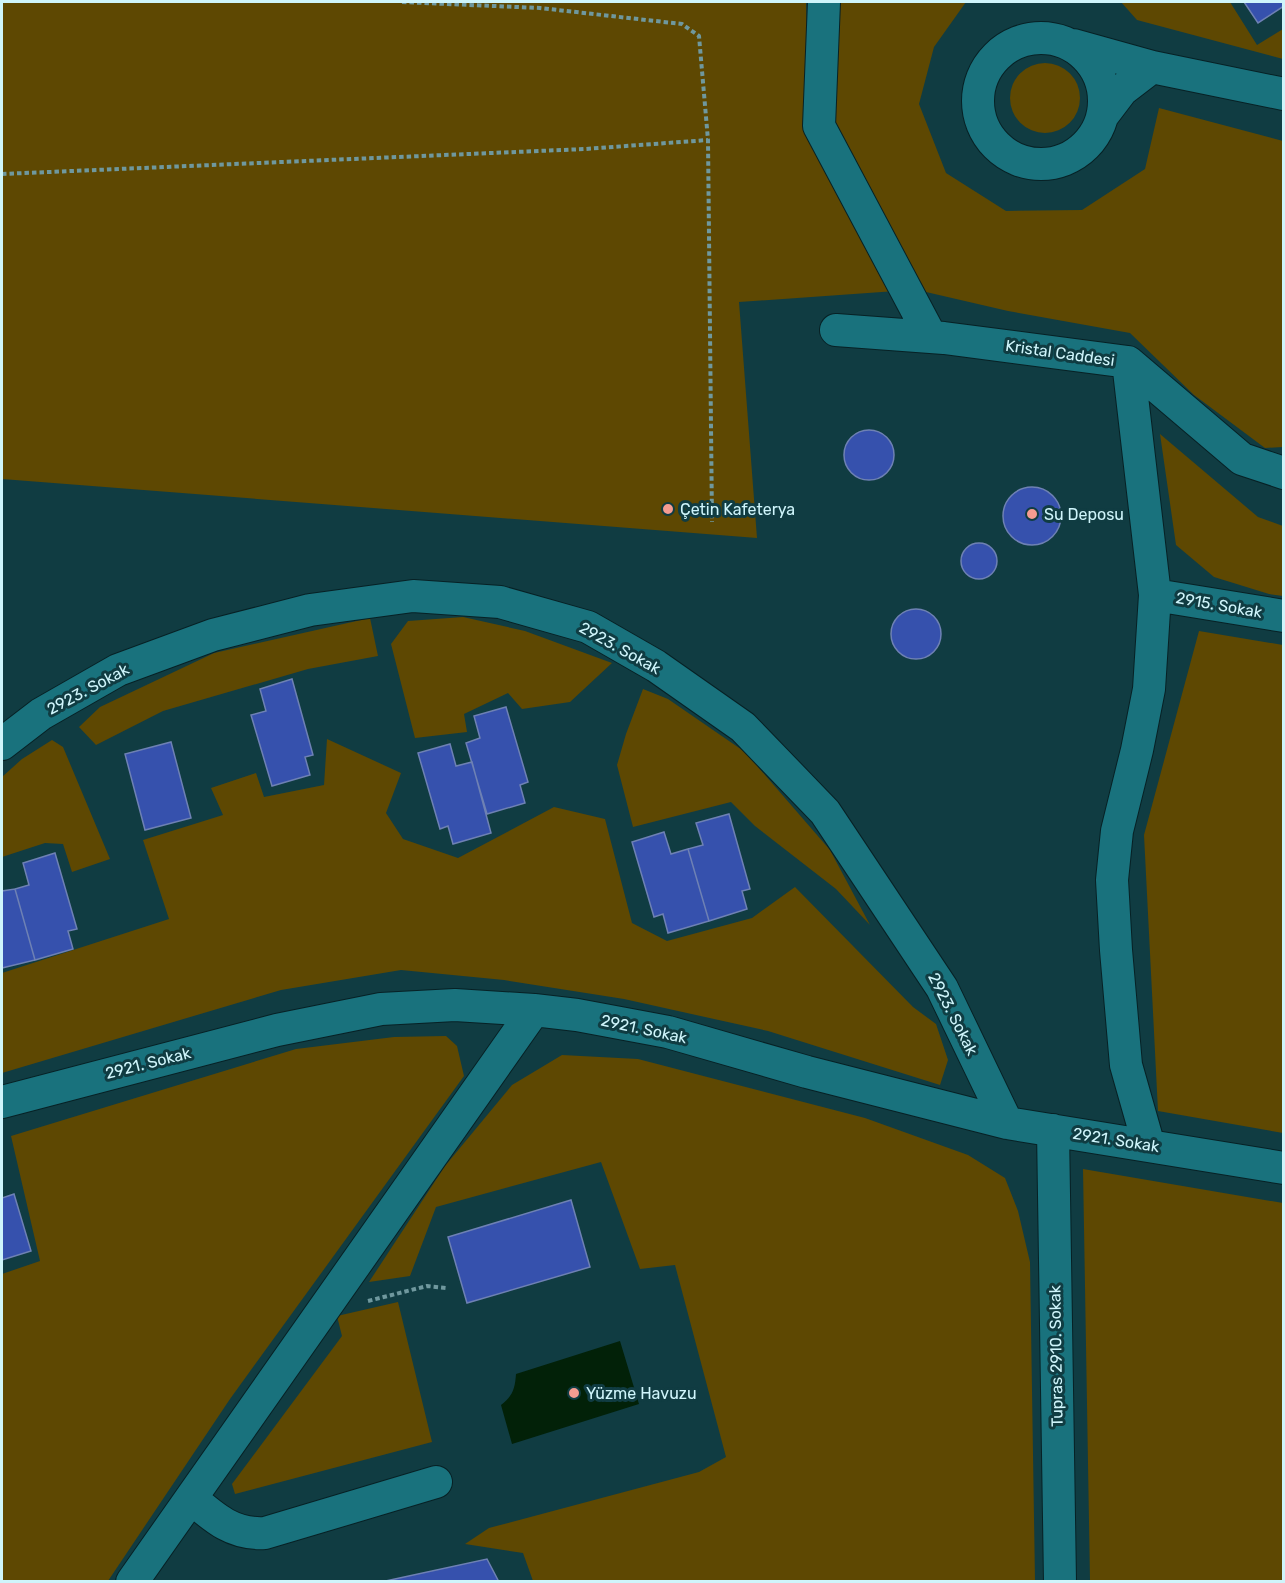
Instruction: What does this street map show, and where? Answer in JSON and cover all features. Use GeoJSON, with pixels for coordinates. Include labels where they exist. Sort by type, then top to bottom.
{"type":"FeatureCollection","features":[{"type":"Feature","properties":{"kind":"street"},"geometry":{"type":"LineString","coordinates":[[824,2],[819,126],[931,337]]}},
{"type":"Feature","properties":{"kind":"street"},"geometry":{"type":"LineString","coordinates":[[1068,43],[1086,56],[1098,73],[1104,95],[1103,114],[1096,133],[1083,148],[1066,159],[1047,164],[1027,163],[1008,156],[993,143],[982,127],[977,106],[979,84],[988,64],[1004,49],[1024,39],[1046,37],[1068,43],[1152,67],[1284,94]]}},
{"type":"Feature","properties":{"kind":"street"},"geometry":{"type":"LineString","coordinates":[[1103,114],[1122,90],[1152,67]]}},
{"type":"Feature","properties":{"kind":"street","name":"Kristal Caddesi"},"geometry":{"type":"LineString","coordinates":[[836,330],[931,337],[1128,362],[1242,459],[1284,473]]}},
{"type":"Feature","properties":{"kind":"street"},"geometry":{"type":"LineString","coordinates":[[1128,362],[1155,595],[1149,689],[1117,831],[1112,880],[1126,1065],[1149,1146]]}},
{"type":"Feature","properties":{"kind":"street","name":"2915. Sokak"},"geometry":{"type":"LineString","coordinates":[[1155,595],[1284,616]]}},
{"type":"Feature","properties":{"kind":"street","name":"2923. Sokak"},"geometry":{"type":"LineString","coordinates":[[2,744],[41,714],[118,670],[213,635],[310,610],[414,596],[500,602],[588,627],[656,666],[743,727],[825,812],[942,988],[1007,1123]]}},
{"type":"Feature","properties":{"kind":"street","name":"2921. Sokak"},"geometry":{"type":"LineString","coordinates":[[2,1102],[276,1030],[381,1009],[455,1005],[577,1015],[668,1032],[807,1072],[1007,1123],[1284,1168]]}},
{"type":"Feature","properties":{"kind":"street"},"geometry":{"type":"LineString","coordinates":[[132,1581],[534,1010]]}},
{"type":"Feature","properties":{"kind":"street","name":"Tupras 2910. Sokak"},"geometry":{"type":"LineString","coordinates":[[1053,1130],[1059,1581]]}},
{"type":"Feature","properties":{"kind":"street"},"geometry":{"type":"LineString","coordinates":[[191,1498],[218,1522],[232,1529],[256,1534],[436,1482]]}},
{"type":"Feature","properties":{"kind":"path"},"geometry":{"type":"LineString","coordinates":[[402,2],[540,8],[682,24],[699,36],[708,140],[712,522]]}},
{"type":"Feature","properties":{"kind":"path"},"geometry":{"type":"LineString","coordinates":[[2,174],[585,149],[708,140]]}},
{"type":"Feature","properties":{"kind":"path"},"geometry":{"type":"LineString","coordinates":[[320,1314],[427,1286],[446,1288]]}},
{"type":"Feature","properties":{"kind":"shaded area"},"geometry":{"type":"Polygon","coordinates":[[[2,2],[806,2],[810,138],[896,291],[739,302],[757,538],[2,479],[2,2]]]}},
{"type":"Feature","properties":{"kind":"shaded area"},"geometry":{"type":"Polygon","coordinates":[[[837,2],[966,2],[934,47],[919,104],[946,173],[1006,211],[1082,210],[1145,169],[1159,108],[1283,141],[1283,447],[1265,448],[1194,395],[1130,333],[1008,311],[926,292],[835,126],[837,2]]]}},
{"type":"Feature","properties":{"kind":"shaded area"},"geometry":{"type":"Polygon","coordinates":[[[1121,2],[1230,2],[1257,45],[1283,29],[1283,59],[1137,20],[1121,2]]]}},
{"type":"Feature","properties":{"kind":"shaded area"},"geometry":{"type":"Polygon","coordinates":[[[1045,63],[1058,66],[1070,73],[1077,85],[1080,98],[1077,111],[1070,123],[1058,130],[1045,133],[1032,130],[1020,123],[1013,111],[1010,98],[1013,85],[1020,73],[1032,66],[1045,63]]]}},
{"type":"Feature","properties":{"kind":"shaded area"},"geometry":{"type":"Polygon","coordinates":[[[1160,434],[1258,517],[1283,526],[1283,596],[1214,577],[1176,545],[1160,434]]]}},
{"type":"Feature","properties":{"kind":"shaded area"},"geometry":{"type":"Polygon","coordinates":[[[463,617],[525,631],[612,663],[570,702],[522,709],[508,693],[464,714],[467,732],[415,738],[391,644],[408,621],[463,617]]]}},
{"type":"Feature","properties":{"kind":"shaded area"},"geometry":{"type":"Polygon","coordinates":[[[370,618],[378,656],[308,669],[163,711],[96,745],[79,727],[100,707],[214,653],[370,618]]]}},
{"type":"Feature","properties":{"kind":"shaded area"},"geometry":{"type":"Polygon","coordinates":[[[1199,631],[1283,645],[1283,1133],[1158,1111],[1144,835],[1199,631]]]}},
{"type":"Feature","properties":{"kind":"shaded area"},"geometry":{"type":"Polygon","coordinates":[[[643,689],[668,699],[745,752],[830,850],[870,925],[836,889],[755,826],[731,802],[633,827],[617,765],[643,689]]]}},
{"type":"Feature","properties":{"kind":"shaded area"},"geometry":{"type":"Polygon","coordinates":[[[327,739],[401,773],[386,813],[403,839],[458,858],[554,807],[605,819],[632,923],[667,941],[752,918],[795,887],[913,1007],[936,1024],[948,1060],[940,1085],[768,1031],[624,999],[504,980],[401,970],[281,990],[2,1073],[2,973],[169,919],[143,840],[223,815],[211,788],[256,773],[264,797],[324,785],[327,739]]]}},
{"type":"Feature","properties":{"kind":"shaded area"},"geometry":{"type":"Polygon","coordinates":[[[52,740],[63,747],[110,859],[72,872],[63,844],[45,843],[2,857],[2,777],[22,759],[52,740]]]}},
{"type":"Feature","properties":{"kind":"shaded area"},"geometry":{"type":"Polygon","coordinates":[[[446,1036],[457,1046],[464,1076],[230,1399],[108,1581],[2,1581],[2,1274],[40,1261],[11,1136],[296,1049],[394,1037],[446,1036]]]}},
{"type":"Feature","properties":{"kind":"shaded area"},"geometry":{"type":"Polygon","coordinates":[[[562,1055],[638,1059],[865,1118],[968,1155],[1005,1178],[1018,1211],[1030,1262],[1035,1581],[533,1581],[523,1553],[465,1544],[489,1528],[699,1472],[726,1457],[675,1265],[640,1269],[601,1162],[436,1207],[410,1276],[369,1282],[445,1166],[512,1085],[562,1055]]]}},
{"type":"Feature","properties":{"kind":"shaded area"},"geometry":{"type":"Polygon","coordinates":[[[1083,1169],[1283,1203],[1283,1581],[1090,1581],[1083,1169]]]}},
{"type":"Feature","properties":{"kind":"shaded area"},"geometry":{"type":"Polygon","coordinates":[[[398,1302],[432,1442],[235,1494],[232,1484],[342,1336],[337,1316],[398,1302]]]}},
{"type":"Feature","properties":{"kind":"shaded area","name":"Yüzme Havuzu"},"geometry":{"type":"Polygon","coordinates":[[[620,1341],[639,1404],[512,1444],[501,1405],[513,1391],[516,1374],[620,1341]]]}},
{"type":"Feature","properties":{"kind":"building"},"geometry":{"type":"Polygon","coordinates":[[[1244,2],[1284,2],[1284,6],[1258,23],[1244,2]]]}},
{"type":"Feature","properties":{"kind":"building"},"geometry":{"type":"Polygon","coordinates":[[[869,430],[878,432],[889,441],[894,455],[892,464],[883,475],[869,480],[860,478],[849,469],[844,455],[846,446],[855,435],[869,430]]]}},
{"type":"Feature","properties":{"kind":"building","name":"Su Deposu"},"geometry":{"type":"Polygon","coordinates":[[[1026,487],[1038,487],[1053,495],[1061,510],[1061,522],[1053,537],[1038,545],[1026,545],[1011,537],[1003,522],[1003,510],[1011,495],[1026,487]]]}},
{"type":"Feature","properties":{"kind":"building"},"geometry":{"type":"Polygon","coordinates":[[[979,543],[992,548],[997,561],[992,574],[979,579],[966,574],[961,561],[966,548],[979,543]]]}},
{"type":"Feature","properties":{"kind":"building"},"geometry":{"type":"Polygon","coordinates":[[[911,609],[921,609],[934,616],[941,629],[941,639],[934,652],[921,659],[911,659],[902,655],[895,648],[891,639],[891,629],[895,620],[902,613],[911,609]]]}},
{"type":"Feature","properties":{"kind":"building"},"geometry":{"type":"Polygon","coordinates":[[[292,679],[313,755],[305,757],[310,775],[272,786],[251,715],[266,711],[260,689],[292,679]]]}},
{"type":"Feature","properties":{"kind":"building"},"geometry":{"type":"Polygon","coordinates":[[[506,707],[528,782],[520,785],[525,803],[487,814],[466,743],[480,738],[474,716],[506,707]]]}},
{"type":"Feature","properties":{"kind":"building"},"geometry":{"type":"Polygon","coordinates":[[[171,742],[191,818],[145,830],[125,754],[171,742]]]}},
{"type":"Feature","properties":{"kind":"building"},"geometry":{"type":"Polygon","coordinates":[[[450,744],[456,766],[472,762],[491,833],[453,844],[448,826],[440,829],[418,753],[450,744]]]}},
{"type":"Feature","properties":{"kind":"building"},"geometry":{"type":"Polygon","coordinates":[[[729,814],[750,889],[742,891],[747,909],[709,921],[688,849],[703,845],[696,823],[729,814]]]}},
{"type":"Feature","properties":{"kind":"building"},"geometry":{"type":"Polygon","coordinates":[[[664,832],[671,854],[688,849],[709,921],[668,933],[663,914],[654,917],[632,842],[664,832]]]}},
{"type":"Feature","properties":{"kind":"building"},"geometry":{"type":"Polygon","coordinates":[[[55,853],[77,929],[68,931],[73,949],[35,960],[15,889],[29,885],[23,863],[55,853]]]}},
{"type":"Feature","properties":{"kind":"building"},"geometry":{"type":"Polygon","coordinates":[[[15,889],[35,960],[2,968],[2,891],[15,889]]]}},
{"type":"Feature","properties":{"kind":"building"},"geometry":{"type":"Polygon","coordinates":[[[14,1194],[31,1251],[2,1260],[2,1198],[14,1194]]]}},
{"type":"Feature","properties":{"kind":"building"},"geometry":{"type":"Polygon","coordinates":[[[571,1200],[590,1267],[467,1303],[448,1237],[571,1200]]]}},
{"type":"Feature","properties":{"kind":"building"},"geometry":{"type":"Polygon","coordinates":[[[487,1559],[499,1582],[381,1582],[487,1559]]]}},
{"type":"Feature","properties":{"kind":"place","name":"Çetin Kafeterya"},"geometry":{"type":"Point","coordinates":[668,509]}},
{"type":"Feature","properties":{"kind":"place","name":"Su Deposu"},"geometry":{"type":"Point","coordinates":[1032,514]}},
{"type":"Feature","properties":{"kind":"place","name":"Yüzme Havuzu"},"geometry":{"type":"Point","coordinates":[574,1393]}}]}
